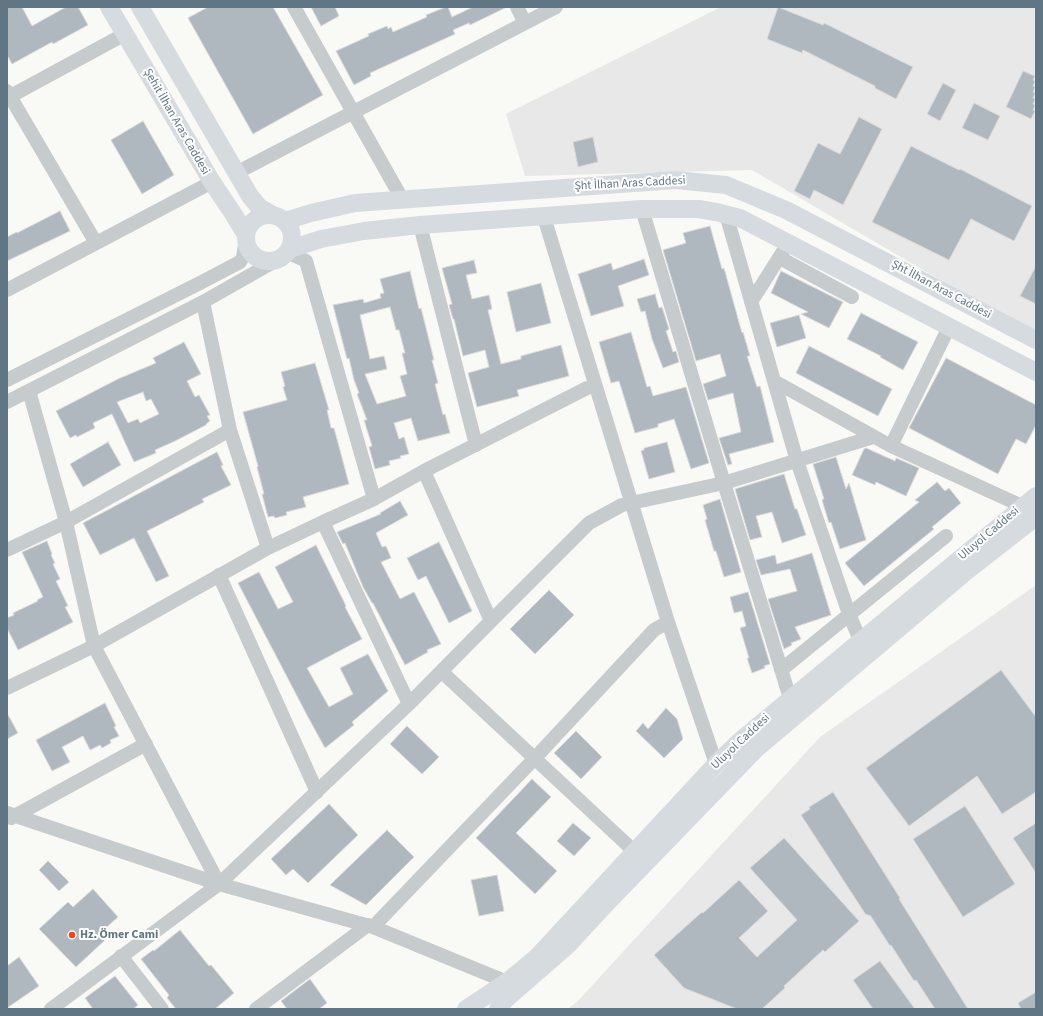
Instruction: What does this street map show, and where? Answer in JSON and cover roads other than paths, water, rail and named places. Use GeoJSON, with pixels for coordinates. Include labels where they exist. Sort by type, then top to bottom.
{"type":"FeatureCollection","features":[{"type":"Feature","properties":{"kind":"main road","name":"Şehit İlhan Aras Caddesi"},"geometry":{"type":"LineString","coordinates":[[109,7],[246,237]]}},
{"type":"Feature","properties":{"kind":"main road"},"geometry":{"type":"LineString","coordinates":[[140,7],[250,196],[259,207],[279,218],[291,231],[292,237],[285,254]]}},
{"type":"Feature","properties":{"kind":"main road","name":"Şht İlhan Aras Caddesi"},"geometry":{"type":"LineString","coordinates":[[279,218],[311,213],[356,203],[402,199],[676,180],[726,185],[786,210],[1036,340]]}},
{"type":"Feature","properties":{"kind":"main road"},"geometry":{"type":"LineString","coordinates":[[279,218],[266,215],[254,221],[250,226],[246,237],[250,250],[254,255],[265,261],[320,239],[364,231],[420,225],[642,209],[698,209],[726,214],[740,218],[784,251],[949,327],[1036,372]]}},
{"type":"Feature","properties":{"kind":"main road","name":"Uluyol Caddesi"},"geometry":{"type":"LineString","coordinates":[[498,1009],[505,1000],[568,945],[757,748],[793,707],[860,640],[1032,506]]}},
{"type":"Feature","properties":{"kind":"main road","name":"Uluyol Caddesi"},"geometry":{"type":"LineString","coordinates":[[466,1009],[507,982],[536,958],[716,764],[740,741],[793,707],[963,574],[1032,506]]}},
{"type":"Feature","properties":{"kind":"street"},"geometry":{"type":"LineString","coordinates":[[294,7],[402,199]]}},
{"type":"Feature","properties":{"kind":"street"},"geometry":{"type":"LineString","coordinates":[[517,7],[525,23]]}},
{"type":"Feature","properties":{"kind":"street"},"geometry":{"type":"LineString","coordinates":[[236,173],[556,7]]}},
{"type":"Feature","properties":{"kind":"street"},"geometry":{"type":"LineString","coordinates":[[96,243],[8,95],[125,34]]}},
{"type":"Feature","properties":{"kind":"street"},"geometry":{"type":"LineString","coordinates":[[7,290],[212,182]]}},
{"type":"Feature","properties":{"kind":"street"},"geometry":{"type":"LineString","coordinates":[[642,209],[793,707]]}},
{"type":"Feature","properties":{"kind":"street"},"geometry":{"type":"LineString","coordinates":[[726,214],[797,460],[849,614],[860,640]]}},
{"type":"Feature","properties":{"kind":"street"},"geometry":{"type":"LineString","coordinates":[[544,217],[668,622],[716,764]]}},
{"type":"Feature","properties":{"kind":"street"},"geometry":{"type":"LineString","coordinates":[[420,225],[476,444]]}},
{"type":"Feature","properties":{"kind":"street"},"geometry":{"type":"LineString","coordinates":[[7,380],[240,262],[243,257],[246,237]]}},
{"type":"Feature","properties":{"kind":"street"},"geometry":{"type":"LineString","coordinates":[[751,302],[784,251],[852,297]]}},
{"type":"Feature","properties":{"kind":"street"},"geometry":{"type":"LineString","coordinates":[[7,402],[203,302],[285,254],[306,260],[374,499]]}},
{"type":"Feature","properties":{"kind":"street"},"geometry":{"type":"LineString","coordinates":[[203,302],[230,430],[268,548]]}},
{"type":"Feature","properties":{"kind":"street"},"geometry":{"type":"LineString","coordinates":[[891,446],[949,327]]}},
{"type":"Feature","properties":{"kind":"street"},"geometry":{"type":"LineString","coordinates":[[774,381],[891,446],[1032,506]]}},
{"type":"Feature","properties":{"kind":"street"},"geometry":{"type":"LineString","coordinates":[[7,688],[94,646],[268,548],[374,499],[424,471],[587,388]]}},
{"type":"Feature","properties":{"kind":"street"},"geometry":{"type":"LineString","coordinates":[[29,391],[66,522],[94,646],[219,884]]}},
{"type":"Feature","properties":{"kind":"street"},"geometry":{"type":"LineString","coordinates":[[7,550],[66,522],[230,430]]}},
{"type":"Feature","properties":{"kind":"street"},"geometry":{"type":"LineString","coordinates":[[51,1009],[219,884],[410,704],[589,523],[622,505],[724,483],[873,437]]}},
{"type":"Feature","properties":{"kind":"street"},"geometry":{"type":"LineString","coordinates":[[424,471],[491,622]]}},
{"type":"Feature","properties":{"kind":"street"},"geometry":{"type":"LineString","coordinates":[[323,522],[410,704]]}},
{"type":"Feature","properties":{"kind":"street"},"geometry":{"type":"LineString","coordinates":[[781,670],[946,536]]}},
{"type":"Feature","properties":{"kind":"street"},"geometry":{"type":"LineString","coordinates":[[219,575],[317,792]]}},
{"type":"Feature","properties":{"kind":"street"},"geometry":{"type":"LineString","coordinates":[[256,1009],[370,926],[534,758],[654,630],[668,622]]}},
{"type":"Feature","properties":{"kind":"street"},"geometry":{"type":"LineString","coordinates":[[442,672],[635,852]]}},
{"type":"Feature","properties":{"kind":"street"},"geometry":{"type":"LineString","coordinates":[[10,816],[146,744]]}},
{"type":"Feature","properties":{"kind":"street"},"geometry":{"type":"LineString","coordinates":[[10,816],[219,884],[370,926],[507,982],[532,977]]}},
{"type":"Feature","properties":{"kind":"street"},"geometry":{"type":"LineString","coordinates":[[121,956],[162,1009]]}},
{"type":"Feature","properties":{"kind":"place","name":"Hz. Ömer Cami"},"geometry":{"type":"Point","coordinates":[72,935]}}]}
